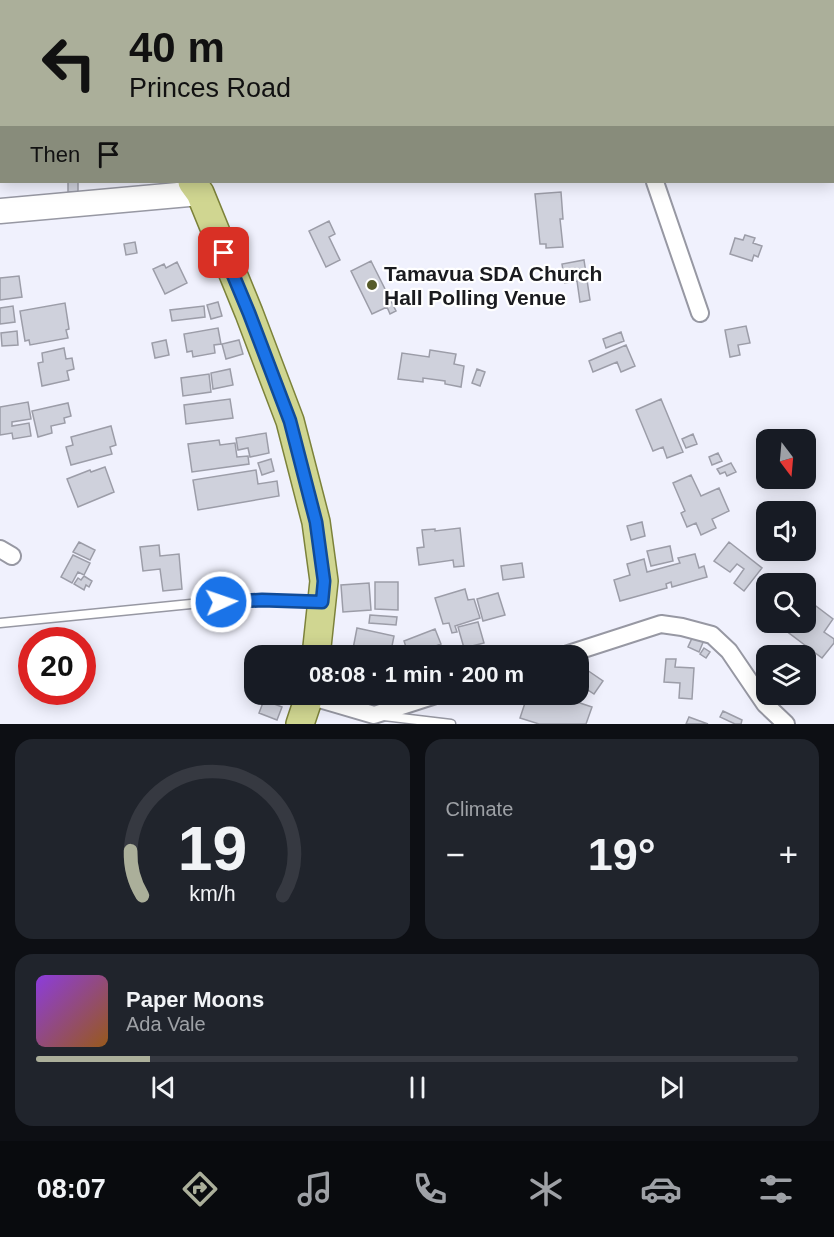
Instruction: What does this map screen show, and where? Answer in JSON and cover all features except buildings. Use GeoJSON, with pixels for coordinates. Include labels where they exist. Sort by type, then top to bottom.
{"type":"FeatureCollection","features":[{"type":"Feature","properties":{"kind":"main road"},"geometry":{"type":"LineString","coordinates":[[0,211],[196,187],[249,313],[290,421],[316,522],[324,581],[317,645]]}},
{"type":"Feature","properties":{"kind":"main road"},"geometry":{"type":"LineString","coordinates":[[300,724],[307,705]]}},
{"type":"Feature","properties":{"kind":"street"},"geometry":{"type":"LineString","coordinates":[[656,183],[700,312]]}},
{"type":"Feature","properties":{"kind":"street"},"geometry":{"type":"LineString","coordinates":[[589,647],[662,624],[712,635],[729,651],[765,704],[786,724]]}},
{"type":"Feature","properties":{"kind":"street"},"geometry":{"type":"LineString","coordinates":[[342,705],[374,715],[405,705]]}},
{"type":"Feature","properties":{"kind":"lane"},"geometry":{"type":"LineString","coordinates":[[0,623],[201,603],[262,600],[322,602]]}},
{"type":"Feature","properties":{"kind":"lane"},"geometry":{"type":"LineString","coordinates":[[374,715],[451,724]]}},
{"type":"Feature","properties":{"kind":"place","name":"Tamavua SDA Church Hall Polling Venue"},"geometry":{"type":"Point","coordinates":[372,285]}},
{"type":"Feature","properties":{"kind":"route"},"geometry":{"type":"LineString","coordinates":[[221,602],[262,600],[322,602],[324,581],[316,522],[290,421],[224,253]]}}]}
